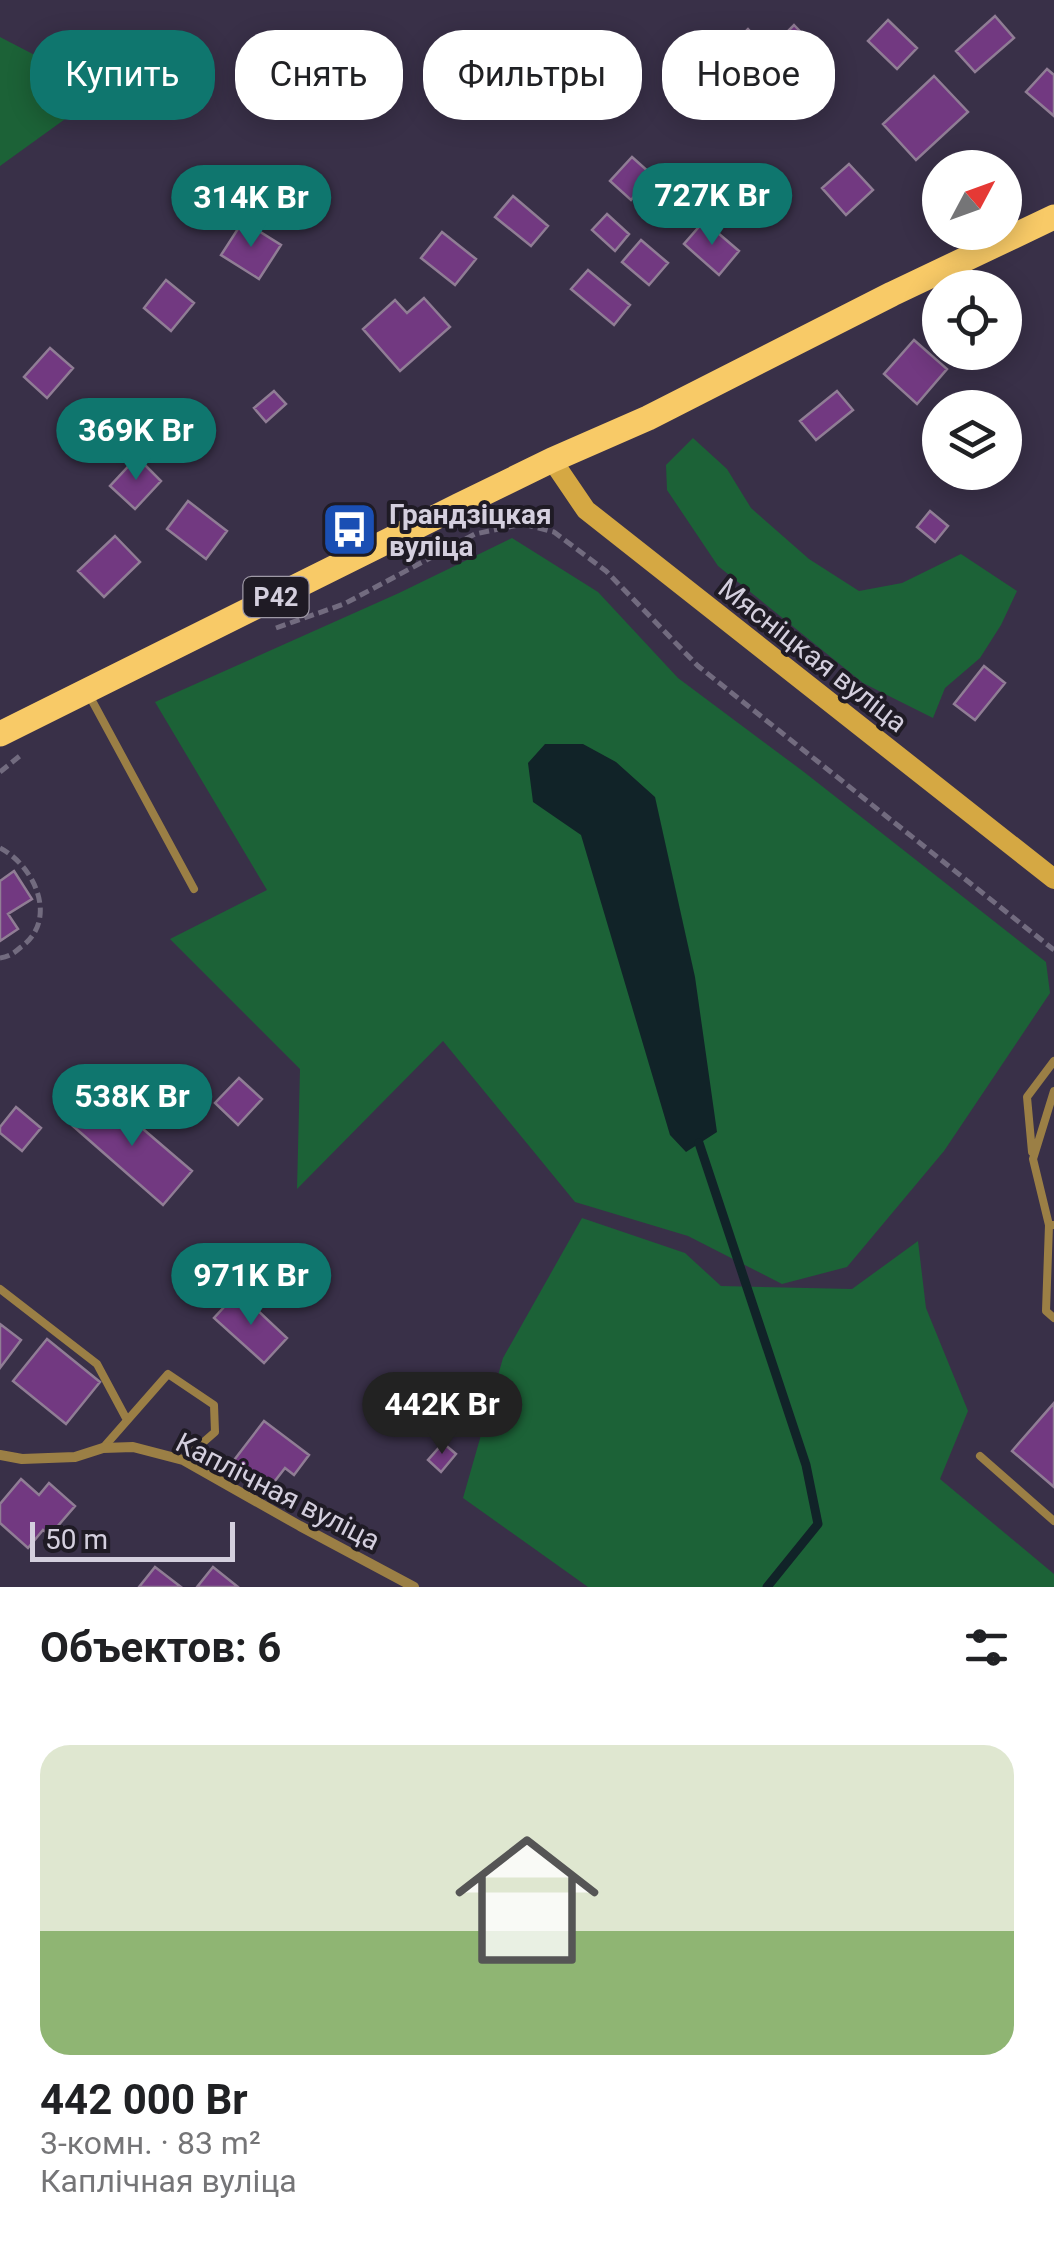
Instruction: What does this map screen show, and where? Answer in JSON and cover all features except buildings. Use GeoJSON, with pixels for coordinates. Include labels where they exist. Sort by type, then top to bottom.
{"type":"FeatureCollection","features":[{"type":"Feature","properties":{"kind":"main road","name":"Р42"},"geometry":{"type":"LineString","coordinates":[[0,734],[552,460],[648,418],[892,294],[1054,218]]}},
{"type":"Feature","properties":{"kind":"main road","name":"Мясніцкая вуліца"},"geometry":{"type":"LineString","coordinates":[[552,460],[586,510],[1054,879]]}},
{"type":"Feature","properties":{"kind":"street","name":"Каплічная вуліца"},"geometry":{"type":"LineString","coordinates":[[0,1456],[75,1457],[103,1448],[134,1447],[183,1460],[414,1587]]}},
{"type":"Feature","properties":{"kind":"lane"},"geometry":{"type":"LineString","coordinates":[[87,691],[194,889]]}},
{"type":"Feature","properties":{"kind":"lane"},"geometry":{"type":"LineString","coordinates":[[1054,1061],[1027,1097],[1033,1159],[1052,1226],[1046,1311],[1054,1318]]}},
{"type":"Feature","properties":{"kind":"lane"},"geometry":{"type":"LineString","coordinates":[[1033,1159],[1054,1090]]}},
{"type":"Feature","properties":{"kind":"lane"},"geometry":{"type":"LineString","coordinates":[[0,1288],[97,1364],[128,1420]]}},
{"type":"Feature","properties":{"kind":"lane"},"geometry":{"type":"LineString","coordinates":[[103,1448],[168,1374],[214,1405],[215,1432],[183,1460]]}},
{"type":"Feature","properties":{"kind":"lane"},"geometry":{"type":"LineString","coordinates":[[980,1456],[1054,1522]]}},
{"type":"Feature","properties":{"kind":"path"},"geometry":{"type":"LineString","coordinates":[[270,630],[344,604],[475,534],[523,524],[554,532],[606,571],[698,666],[1054,950]]}},
{"type":"Feature","properties":{"kind":"path"},"geometry":{"type":"LineString","coordinates":[[0,772],[31,747]]}},
{"type":"Feature","properties":{"kind":"path"},"geometry":{"type":"LineString","coordinates":[[0,848],[12,855],[39,891],[42,918],[32,940],[8,957],[0,958]]}},
{"type":"Feature","properties":{"kind":"green space"},"geometry":{"type":"Polygon","coordinates":[[[0,37],[30,53],[30,120],[64,120],[0,166],[0,37]]]}},
{"type":"Feature","properties":{"kind":"green space"},"geometry":{"type":"Polygon","coordinates":[[[693,438],[727,469],[751,508],[809,559],[859,591],[902,583],[961,554],[1017,591],[980,658],[945,688],[933,718],[863,683],[718,566],[667,490],[666,465],[693,438]]]}},
{"type":"Feature","properties":{"kind":"green space"},"geometry":{"type":"Polygon","coordinates":[[[512,538],[598,592],[678,678],[1046,962],[1050,993],[944,1151],[847,1267],[782,1284],[688,1236],[575,1202],[443,1041],[297,1189],[300,1069],[170,939],[267,890],[155,702],[512,538]]]}},
{"type":"Feature","properties":{"kind":"green space"},"geometry":{"type":"Polygon","coordinates":[[[582,1218],[685,1253],[721,1286],[852,1289],[918,1241],[926,1308],[968,1411],[940,1479],[1054,1574],[1054,1587],[588,1587],[463,1498],[503,1358],[582,1218]]]}},
{"type":"Feature","properties":{"kind":"shaded area"},"geometry":{"type":"Polygon","coordinates":[[[545,744],[583,744],[616,762],[655,797],[695,977],[717,1132],[686,1152],[670,1135],[581,835],[533,802],[528,763],[545,744]]]}},
{"type":"Feature","properties":{"kind":"waterway"},"geometry":{"type":"LineString","coordinates":[[699,1143],[806,1465],[818,1524],[767,1587]]}},
{"type":"Feature","properties":{"kind":"place","name":"Грандзіцкая вуліца"},"geometry":{"type":"Point","coordinates":[350,530]}}]}
